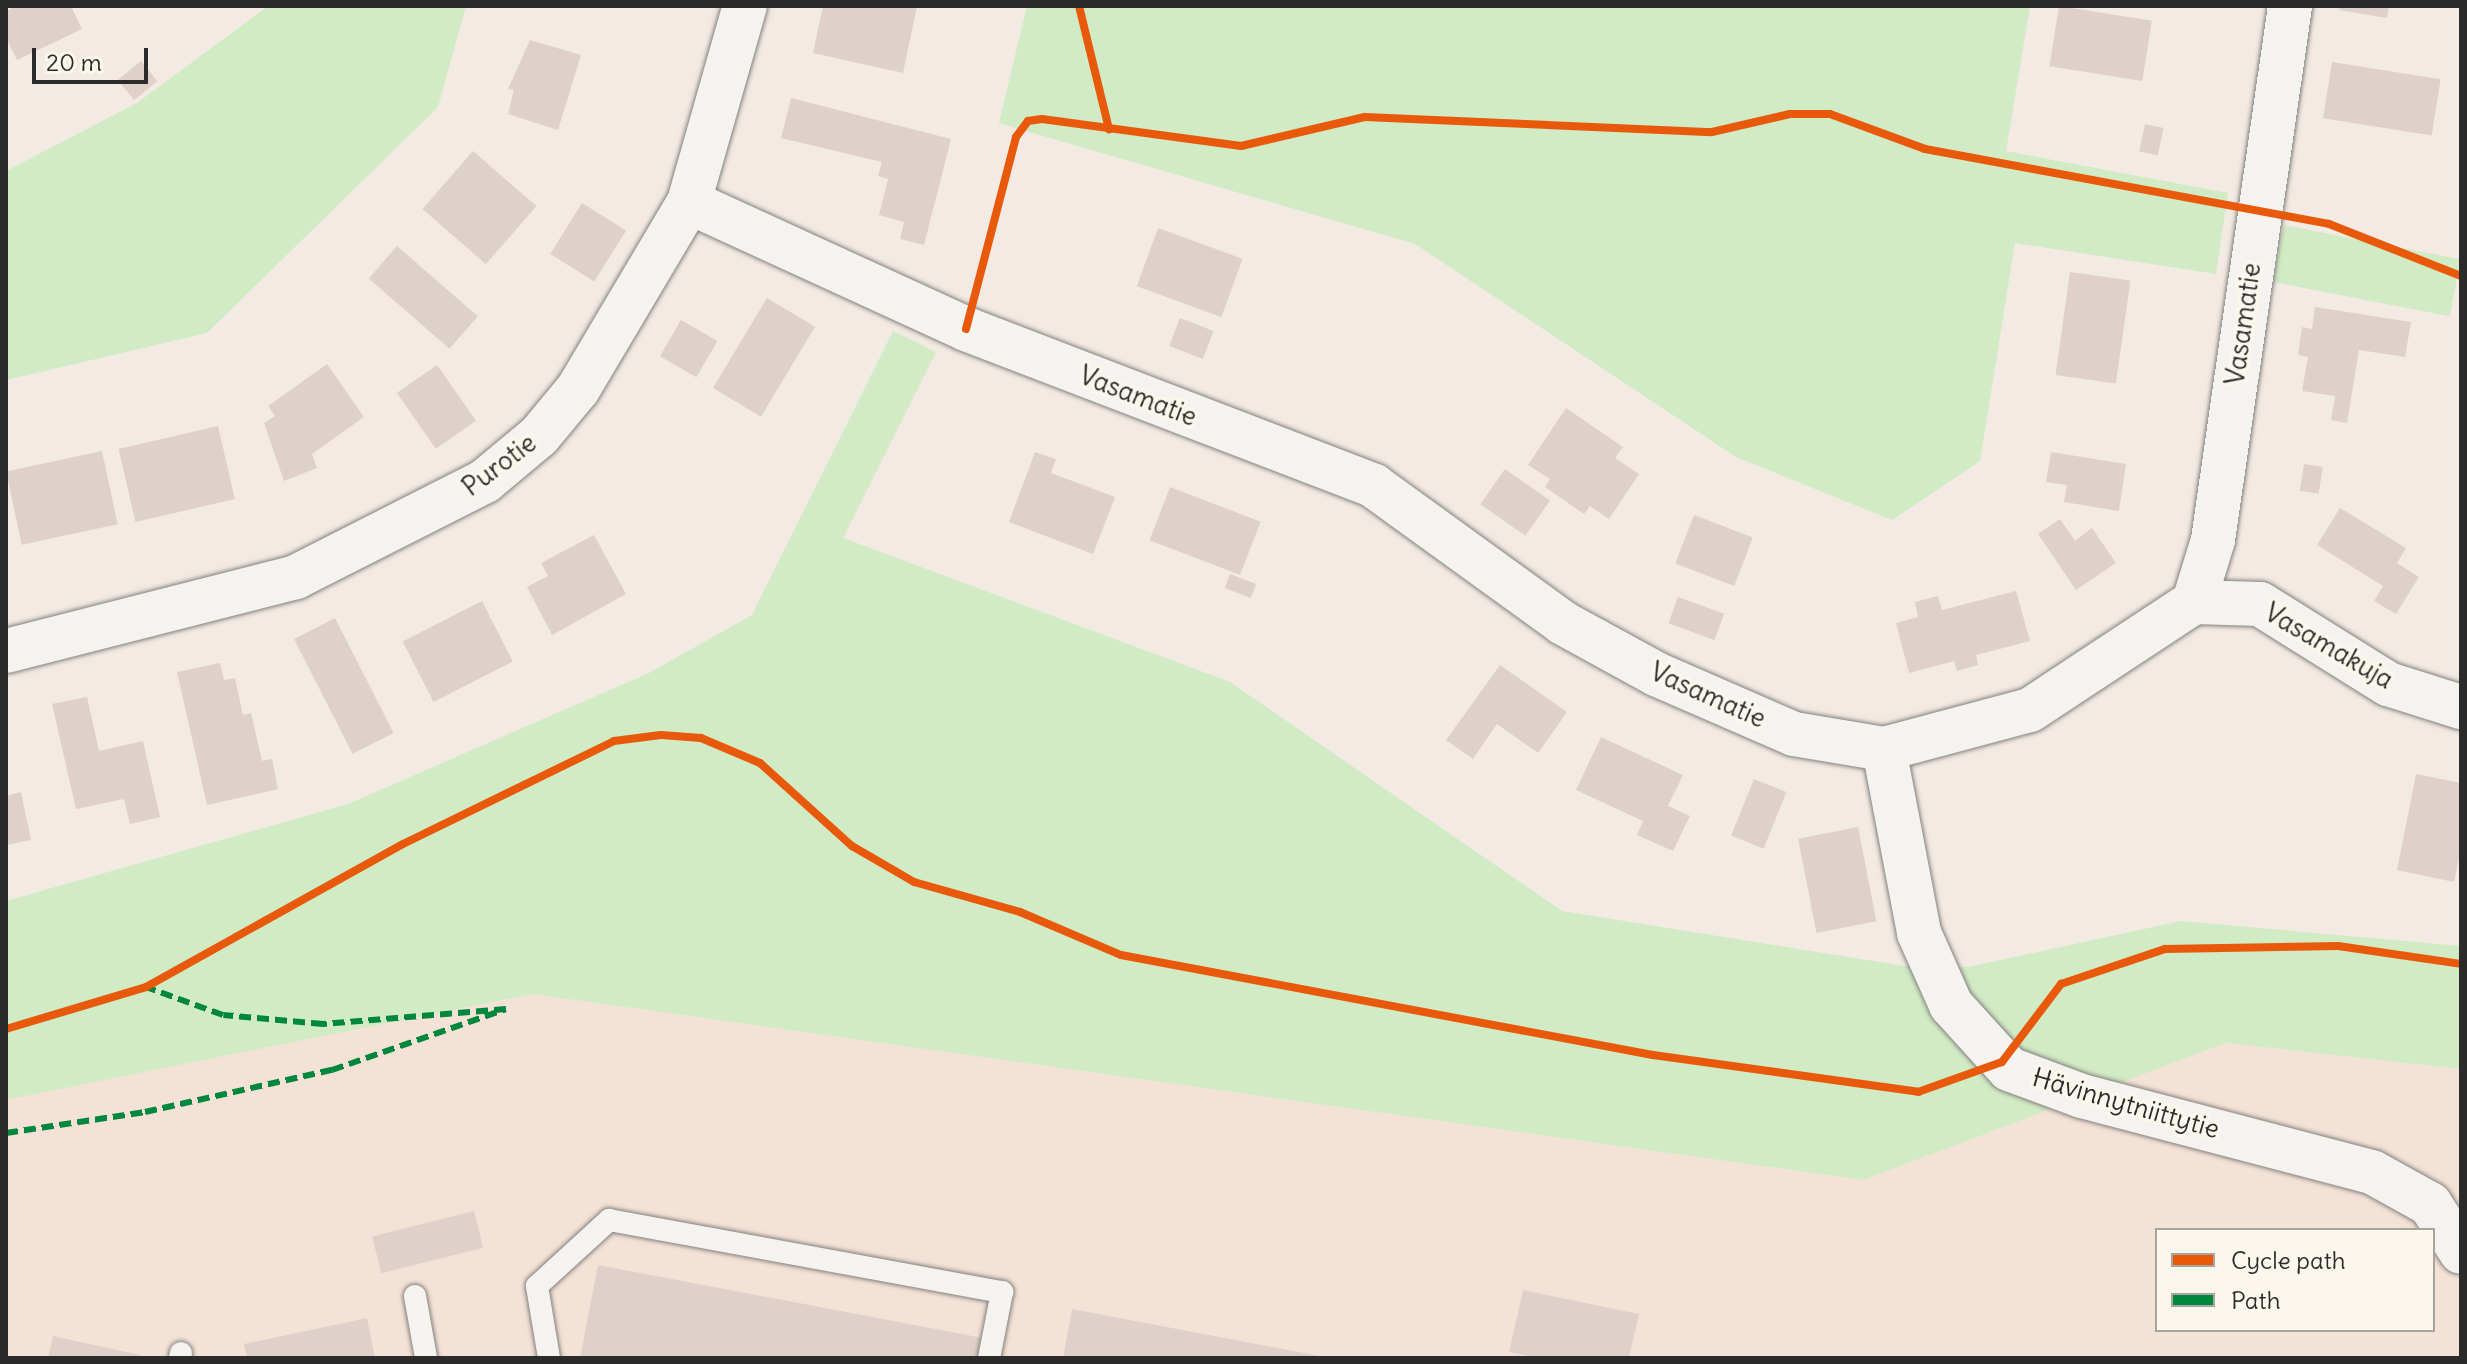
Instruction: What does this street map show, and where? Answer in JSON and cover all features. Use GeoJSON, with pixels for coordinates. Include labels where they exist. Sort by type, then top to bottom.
{"type":"FeatureCollection","features":[{"type":"Feature","properties":{"kind":"street","name":"Purotie"},"geometry":{"type":"LineString","coordinates":[[6,651],[296,577],[485,481],[539,436],[578,389],[689,202],[745,6]]}},
{"type":"Feature","properties":{"kind":"street","name":"Vasamatie"},"geometry":{"type":"LineString","coordinates":[[689,202],[966,329],[1374,486],[1563,623],[1656,674],[1794,734],[1884,749],[2030,710],[2194,602],[2213,540],[2290,6]]}},
{"type":"Feature","properties":{"kind":"street","name":"Vasamakuja"},"geometry":{"type":"LineString","coordinates":[[2194,602],[2260,604],[2388,684],[2461,707]]}},
{"type":"Feature","properties":{"kind":"street","name":"Hävinnytniittytie"},"geometry":{"type":"LineString","coordinates":[[1884,749],[1919,933],[1951,1005],[2009,1069],[2082,1096],[2372,1172],[2430,1204],[2461,1252]]}},
{"type":"Feature","properties":{"kind":"lane"},"geometry":{"type":"LineString","coordinates":[[549,1358],[537,1286],[609,1220],[1002,1292],[989,1358]]}},
{"type":"Feature","properties":{"kind":"lane"},"geometry":{"type":"LineString","coordinates":[[415,1296],[426,1358]]}},
{"type":"Feature","properties":{"kind":"shaded area"},"geometry":{"type":"Polygon","coordinates":[[[532,994],[1863,1180],[2226,1043],[2461,1069],[2461,1358],[6,1358],[6,1100],[532,994]]]}},
{"type":"Feature","properties":{"kind":"green space"},"geometry":{"type":"Polygon","coordinates":[[[268,6],[466,6],[438,107],[207,333],[6,380],[6,171],[137,103],[268,6]]]}},
{"type":"Feature","properties":{"kind":"green space"},"geometry":{"type":"Polygon","coordinates":[[[1027,6],[2030,6],[2006,151],[2228,193],[2216,274],[2015,243],[1980,461],[1892,520],[1736,457],[1415,244],[999,123],[1027,6]]]}},
{"type":"Feature","properties":{"kind":"green space"},"geometry":{"type":"Polygon","coordinates":[[[2284,225],[2461,259],[2450,316],[2273,282],[2284,225]]]}},
{"type":"Feature","properties":{"kind":"green space"},"geometry":{"type":"Polygon","coordinates":[[[893,331],[936,352],[843,538],[1230,682],[1562,911],[1905,966],[1968,967],[2181,921],[2461,946],[2461,1069],[2226,1043],[1863,1180],[532,994],[6,1100],[6,901],[348,804],[649,673],[752,615],[893,331]]]}},
{"type":"Feature","properties":{"kind":"building"},"geometry":{"type":"Polygon","coordinates":[[[14,6],[71,6],[82,29],[17,60],[6,38],[6,12],[14,6]]]}},
{"type":"Feature","properties":{"kind":"building"},"geometry":{"type":"Polygon","coordinates":[[[823,6],[917,6],[903,73],[813,53],[823,6]]]}},
{"type":"Feature","properties":{"kind":"building"},"geometry":{"type":"Polygon","coordinates":[[[2059,6],[2152,21],[2142,81],[2049,66],[2059,6]]]}},
{"type":"Feature","properties":{"kind":"building"},"geometry":{"type":"Polygon","coordinates":[[[2340,6],[2389,6],[2387,18],[2339,10],[2340,6]]]}},
{"type":"Feature","properties":{"kind":"building"},"geometry":{"type":"Polygon","coordinates":[[[530,40],[581,55],[558,130],[508,114],[514,90],[508,89],[530,40]]]}},
{"type":"Feature","properties":{"kind":"building"},"geometry":{"type":"Polygon","coordinates":[[[141,61],[157,81],[134,100],[118,80],[141,61]]]}},
{"type":"Feature","properties":{"kind":"building"},"geometry":{"type":"Polygon","coordinates":[[[2332,62],[2441,79],[2432,136],[2323,118],[2332,62]]]}},
{"type":"Feature","properties":{"kind":"building"},"geometry":{"type":"Polygon","coordinates":[[[791,98],[951,139],[924,245],[900,239],[904,222],[879,215],[888,179],[878,176],[882,162],[781,138],[791,98]]]}},
{"type":"Feature","properties":{"kind":"building"},"geometry":{"type":"Polygon","coordinates":[[[2145,124],[2164,128],[2158,155],[2139,151],[2145,124]]]}},
{"type":"Feature","properties":{"kind":"building"},"geometry":{"type":"Polygon","coordinates":[[[473,151],[536,206],[486,264],[422,209],[473,151]]]}},
{"type":"Feature","properties":{"kind":"building"},"geometry":{"type":"Polygon","coordinates":[[[582,203],[626,231],[594,281],[550,254],[582,203]]]}},
{"type":"Feature","properties":{"kind":"building"},"geometry":{"type":"Polygon","coordinates":[[[1158,228],[1243,259],[1221,317],[1137,286],[1158,228]]]}},
{"type":"Feature","properties":{"kind":"building"},"geometry":{"type":"Polygon","coordinates":[[[397,246],[478,316],[450,349],[369,278],[397,246]]]}},
{"type":"Feature","properties":{"kind":"building"},"geometry":{"type":"Polygon","coordinates":[[[2070,272],[2130,280],[2116,383],[2056,375],[2070,272]]]}},
{"type":"Feature","properties":{"kind":"building"},"geometry":{"type":"Polygon","coordinates":[[[767,298],[815,327],[761,417],[713,388],[767,298]]]}},
{"type":"Feature","properties":{"kind":"building"},"geometry":{"type":"Polygon","coordinates":[[[2315,307],[2411,322],[2405,357],[2359,350],[2347,423],[2331,420],[2335,396],[2302,391],[2308,357],[2298,355],[2302,327],[2312,329],[2315,307]]]}},
{"type":"Feature","properties":{"kind":"building"},"geometry":{"type":"Polygon","coordinates":[[[1180,318],[1214,331],[1203,359],[1169,346],[1180,318]]]}},
{"type":"Feature","properties":{"kind":"building"},"geometry":{"type":"Polygon","coordinates":[[[681,320],[717,341],[696,377],[660,356],[681,320]]]}},
{"type":"Feature","properties":{"kind":"building"},"geometry":{"type":"Polygon","coordinates":[[[327,364],[364,417],[312,454],[317,468],[284,481],[264,423],[275,416],[268,406],[327,364]]]}},
{"type":"Feature","properties":{"kind":"building"},"geometry":{"type":"Polygon","coordinates":[[[437,365],[476,421],[436,449],[397,393],[437,365]]]}},
{"type":"Feature","properties":{"kind":"building"},"geometry":{"type":"Polygon","coordinates":[[[1566,408],[1623,447],[1615,458],[1639,474],[1609,519],[1590,506],[1584,514],[1545,487],[1550,479],[1528,465],[1566,408]]]}},
{"type":"Feature","properties":{"kind":"building"},"geometry":{"type":"Polygon","coordinates":[[[218,426],[235,499],[135,522],[119,449],[218,426]]]}},
{"type":"Feature","properties":{"kind":"building"},"geometry":{"type":"Polygon","coordinates":[[[102,451],[118,524],[22,545],[6,471],[102,451]]]}},
{"type":"Feature","properties":{"kind":"building"},"geometry":{"type":"Polygon","coordinates":[[[1035,452],[1056,459],[1051,473],[1115,497],[1093,554],[1009,522],[1035,452]]]}},
{"type":"Feature","properties":{"kind":"building"},"geometry":{"type":"Polygon","coordinates":[[[2051,452],[2126,464],[2119,511],[2064,502],[2067,485],[2046,482],[2051,452]]]}},
{"type":"Feature","properties":{"kind":"building"},"geometry":{"type":"Polygon","coordinates":[[[2304,464],[2323,467],[2319,494],[2300,491],[2304,464]]]}},
{"type":"Feature","properties":{"kind":"building"},"geometry":{"type":"Polygon","coordinates":[[[1505,469],[1550,501],[1525,536],[1480,504],[1505,469]]]}},
{"type":"Feature","properties":{"kind":"building"},"geometry":{"type":"Polygon","coordinates":[[[1170,487],[1261,522],[1240,575],[1150,540],[1170,487]]]}},
{"type":"Feature","properties":{"kind":"building"},"geometry":{"type":"Polygon","coordinates":[[[2340,508],[2406,548],[2397,563],[2419,577],[2396,614],[2374,601],[2383,586],[2317,545],[2340,508]]]}},
{"type":"Feature","properties":{"kind":"building"},"geometry":{"type":"Polygon","coordinates":[[[1694,515],[1753,538],[1734,586],[1675,564],[1694,515]]]}},
{"type":"Feature","properties":{"kind":"building"},"geometry":{"type":"Polygon","coordinates":[[[2060,519],[2075,541],[2092,528],[2116,563],[2076,590],[2038,534],[2060,519]]]}},
{"type":"Feature","properties":{"kind":"building"},"geometry":{"type":"Polygon","coordinates":[[[594,535],[626,594],[552,635],[527,587],[548,576],[541,563],[594,535]]]}},
{"type":"Feature","properties":{"kind":"building"},"geometry":{"type":"Polygon","coordinates":[[[1230,574],[1256,584],[1251,598],[1225,588],[1230,574]]]}},
{"type":"Feature","properties":{"kind":"building"},"geometry":{"type":"Polygon","coordinates":[[[2016,591],[2030,641],[1976,655],[1978,665],[1957,671],[1954,661],[1909,673],[1896,623],[1918,617],[1915,602],[1938,596],[1942,610],[2016,591]]]}},
{"type":"Feature","properties":{"kind":"building"},"geometry":{"type":"Polygon","coordinates":[[[1678,597],[1724,614],[1714,640],[1668,623],[1678,597]]]}},
{"type":"Feature","properties":{"kind":"building"},"geometry":{"type":"Polygon","coordinates":[[[482,601],[513,662],[434,702],[403,641],[482,601]]]}},
{"type":"Feature","properties":{"kind":"building"},"geometry":{"type":"Polygon","coordinates":[[[335,618],[394,733],[353,754],[294,639],[335,618]]]}},
{"type":"Feature","properties":{"kind":"building"},"geometry":{"type":"Polygon","coordinates":[[[220,663],[224,680],[235,678],[243,715],[251,713],[262,761],[272,759],[278,789],[207,805],[177,672],[220,663]]]}},
{"type":"Feature","properties":{"kind":"building"},"geometry":{"type":"Polygon","coordinates":[[[1500,665],[1567,712],[1538,753],[1497,724],[1473,759],[1446,740],[1500,665]]]}},
{"type":"Feature","properties":{"kind":"building"},"geometry":{"type":"Polygon","coordinates":[[[87,697],[99,751],[143,741],[160,817],[130,824],[124,799],[76,809],[52,704],[87,697]]]}},
{"type":"Feature","properties":{"kind":"building"},"geometry":{"type":"Polygon","coordinates":[[[1601,737],[1683,775],[1668,806],[1690,816],[1673,851],[1637,835],[1643,821],[1576,790],[1601,737]]]}},
{"type":"Feature","properties":{"kind":"building"},"geometry":{"type":"Polygon","coordinates":[[[2416,774],[2461,783],[2461,848],[2454,882],[2397,870],[2416,774]]]}},
{"type":"Feature","properties":{"kind":"building"},"geometry":{"type":"Polygon","coordinates":[[[1754,779],[1786,792],[1764,849],[1731,836],[1754,779]]]}},
{"type":"Feature","properties":{"kind":"building"},"geometry":{"type":"Polygon","coordinates":[[[21,792],[31,840],[6,845],[6,796],[21,792]]]}},
{"type":"Feature","properties":{"kind":"building"},"geometry":{"type":"Polygon","coordinates":[[[1858,827],[1876,921],[1816,933],[1798,839],[1858,827]]]}},
{"type":"Feature","properties":{"kind":"building"},"geometry":{"type":"Polygon","coordinates":[[[474,1211],[483,1248],[381,1273],[372,1236],[474,1211]]]}},
{"type":"Feature","properties":{"kind":"building"},"geometry":{"type":"Polygon","coordinates":[[[598,1265],[983,1338],[979,1358],[580,1358],[598,1265]]]}},
{"type":"Feature","properties":{"kind":"building"},"geometry":{"type":"Polygon","coordinates":[[[1523,1290],[1639,1314],[1629,1358],[1539,1358],[1509,1352],[1523,1290]]]}},
{"type":"Feature","properties":{"kind":"building"},"geometry":{"type":"Polygon","coordinates":[[[1072,1309],[1325,1357],[1325,1358],[1063,1358],[1072,1309]]]}},
{"type":"Feature","properties":{"kind":"building"},"geometry":{"type":"Polygon","coordinates":[[[367,1318],[375,1358],[247,1358],[244,1344],[367,1318]]]}},
{"type":"Feature","properties":{"kind":"building"},"geometry":{"type":"Polygon","coordinates":[[[53,1336],[140,1355],[139,1358],[48,1358],[53,1336]]]}},
{"type":"Feature","properties":{"kind":"marked path"},"geometry":{"type":"LineString","coordinates":[[6,1133],[145,1112],[332,1070],[506,1009],[323,1024],[223,1015],[146,987]]}},
{"type":"Feature","properties":{"kind":"cycle path"},"geometry":{"type":"LineString","coordinates":[[1079,6],[1109,129]]}},
{"type":"Feature","properties":{"kind":"cycle path"},"geometry":{"type":"LineString","coordinates":[[966,329],[1016,137],[1028,121],[1042,119],[1241,146],[1365,117],[1712,132],[1790,114],[1830,114],[1925,149],[2329,224],[2461,276]]}},
{"type":"Feature","properties":{"kind":"cycle path"},"geometry":{"type":"LineString","coordinates":[[6,1029],[146,987],[403,844],[614,741],[661,735],[701,738],[760,763],[852,846],[914,882],[1020,912],[1121,955],[1653,1055],[1918,1092],[2002,1062],[2061,984],[2165,949],[2338,946],[2461,964]]}}]}
